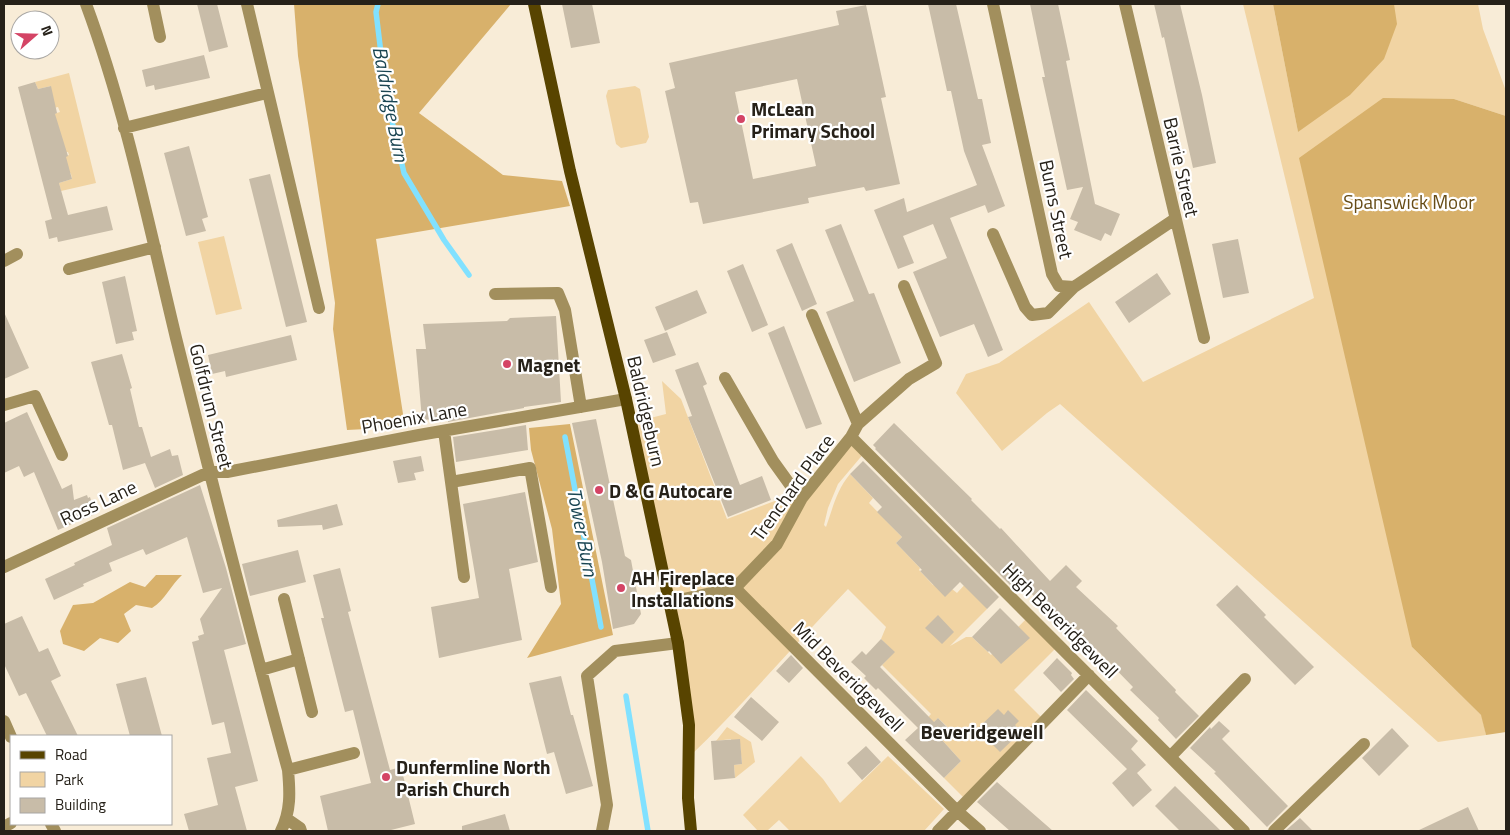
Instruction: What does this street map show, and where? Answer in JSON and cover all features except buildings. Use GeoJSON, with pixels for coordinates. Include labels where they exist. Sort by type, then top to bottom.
{"type":"FeatureCollection","features":[{"type":"Feature","properties":{"kind":"main road","name":"Baldridgeburn"},"geometry":{"type":"LineString","coordinates":[[534,4],[570,171],[626,399],[678,643],[689,726],[688,798],[691,831]]}},
{"type":"Feature","properties":{"kind":"street","name":"Golfdrum Street"},"geometry":{"type":"LineString","coordinates":[[86,4],[104,52],[155,248],[209,472],[288,770],[290,795],[287,818],[281,831]]}},
{"type":"Feature","properties":{"kind":"street"},"geometry":{"type":"LineString","coordinates":[[153,4],[160,37]]}},
{"type":"Feature","properties":{"kind":"street"},"geometry":{"type":"LineString","coordinates":[[248,4],[318,308]]}},
{"type":"Feature","properties":{"kind":"street","name":"Burns Street"},"geometry":{"type":"LineString","coordinates":[[993,4],[1052,274],[1058,286],[1074,287],[1175,219]]}},
{"type":"Feature","properties":{"kind":"street","name":"Barrie Street"},"geometry":{"type":"LineString","coordinates":[[1125,4],[1204,338]]}},
{"type":"Feature","properties":{"kind":"street"},"geometry":{"type":"LineString","coordinates":[[124,128],[267,93]]}},
{"type":"Feature","properties":{"kind":"street"},"geometry":{"type":"LineString","coordinates":[[993,234],[1025,307],[1032,315],[1048,313],[1074,287]]}},
{"type":"Feature","properties":{"kind":"street"},"geometry":{"type":"LineString","coordinates":[[70,269],[155,248]]}},
{"type":"Feature","properties":{"kind":"street"},"geometry":{"type":"LineString","coordinates":[[4,260],[17,254]]}},
{"type":"Feature","properties":{"kind":"street","name":"Trenchard Place"},"geometry":{"type":"LineString","coordinates":[[735,588],[777,544],[802,498],[851,437],[858,424],[909,379],[936,363],[904,286]]}},
{"type":"Feature","properties":{"kind":"street"},"geometry":{"type":"LineString","coordinates":[[495,294],[558,293],[565,310],[581,407]]}},
{"type":"Feature","properties":{"kind":"street"},"geometry":{"type":"LineString","coordinates":[[812,315],[858,424]]}},
{"type":"Feature","properties":{"kind":"street"},"geometry":{"type":"LineString","coordinates":[[725,378],[773,461],[796,493],[802,498]]}},
{"type":"Feature","properties":{"kind":"street"},"geometry":{"type":"LineString","coordinates":[[4,405],[34,396],[62,455]]}},
{"type":"Feature","properties":{"kind":"street","name":"Phoenix Lane"},"geometry":{"type":"LineString","coordinates":[[209,472],[227,472],[346,448],[626,399]]}},
{"type":"Feature","properties":{"kind":"street"},"geometry":{"type":"LineString","coordinates":[[444,431],[464,577]]}},
{"type":"Feature","properties":{"kind":"street","name":"High Beveridgewell"},"geometry":{"type":"LineString","coordinates":[[851,437],[1244,831]]}},
{"type":"Feature","properties":{"kind":"street"},"geometry":{"type":"LineString","coordinates":[[451,482],[530,468],[552,587]]}},
{"type":"Feature","properties":{"kind":"street","name":"Ross Lane"},"geometry":{"type":"LineString","coordinates":[[4,567],[209,472]]}},
{"type":"Feature","properties":{"kind":"street"},"geometry":{"type":"LineString","coordinates":[[669,602],[735,588]]}},
{"type":"Feature","properties":{"kind":"street","name":"Mid Beveridgewell"},"geometry":{"type":"LineString","coordinates":[[735,588],[956,810],[980,831]]}},
{"type":"Feature","properties":{"kind":"street"},"geometry":{"type":"LineString","coordinates":[[284,599],[312,712]]}},
{"type":"Feature","properties":{"kind":"street"},"geometry":{"type":"LineString","coordinates":[[602,831],[607,805],[587,676],[615,651],[678,643]]}},
{"type":"Feature","properties":{"kind":"street"},"geometry":{"type":"LineString","coordinates":[[261,670],[299,659]]}},
{"type":"Feature","properties":{"kind":"street"},"geometry":{"type":"LineString","coordinates":[[938,831],[956,810],[1089,675]]}},
{"type":"Feature","properties":{"kind":"street"},"geometry":{"type":"LineString","coordinates":[[1170,756],[1246,679]]}},
{"type":"Feature","properties":{"kind":"street"},"geometry":{"type":"LineString","coordinates":[[4,722],[10,735]]}},
{"type":"Feature","properties":{"kind":"street"},"geometry":{"type":"LineString","coordinates":[[1274,831],[1364,744]]}},
{"type":"Feature","properties":{"kind":"street"},"geometry":{"type":"LineString","coordinates":[[288,770],[354,753]]}},
{"type":"Feature","properties":{"kind":"street"},"geometry":{"type":"LineString","coordinates":[[287,818],[300,828],[301,831]]}},
{"type":"Feature","properties":{"kind":"green space"},"geometry":{"type":"Polygon","coordinates":[[[294,4],[511,4],[419,113],[503,175],[562,181],[570,206],[376,239],[405,427],[347,430],[333,329],[335,303],[298,56],[294,4]]]}},
{"type":"Feature","properties":{"kind":"green space"},"geometry":{"type":"Polygon","coordinates":[[[1243,4],[1273,4],[1298,132],[1394,4],[1478,4],[1483,29],[1506,91],[1506,116],[1454,99],[1412,647],[1482,716],[1486,735],[1438,742],[1060,404],[1002,451],[956,393],[966,374],[999,363],[1089,302],[1143,382],[1314,298],[1243,4]]]}},
{"type":"Feature","properties":{"kind":"green space"},"geometry":{"type":"Polygon","coordinates":[[[1273,4],[1394,4],[1397,24],[1384,59],[1350,95],[1298,132],[1273,4]]]}},
{"type":"Feature","properties":{"kind":"green space"},"geometry":{"type":"Polygon","coordinates":[[[69,73],[96,183],[61,191],[59,183],[72,179],[71,174],[57,159],[69,155],[68,152],[56,155],[60,133],[47,116],[60,112],[58,107],[46,110],[51,86],[38,89],[35,82],[69,73]]]}},
{"type":"Feature","properties":{"kind":"green space"},"geometry":{"type":"Polygon","coordinates":[[[635,86],[640,89],[649,137],[646,143],[621,148],[616,144],[606,96],[608,90],[635,86]]]}},
{"type":"Feature","properties":{"kind":"green space","name":"Spanswick Moor"},"geometry":{"type":"Polygon","coordinates":[[[1383,98],[1454,99],[1506,116],[1506,732],[1486,735],[1481,715],[1412,647],[1299,158],[1383,98]]]}},
{"type":"Feature","properties":{"kind":"green space"},"geometry":{"type":"Polygon","coordinates":[[[224,236],[242,309],[216,315],[198,242],[224,236]]]}},
{"type":"Feature","properties":{"kind":"green space"},"geometry":{"type":"Polygon","coordinates":[[[662,381],[681,399],[727,519],[796,493],[803,497],[851,437],[865,452],[838,484],[828,508],[824,525],[826,527],[838,493],[850,474],[873,498],[869,503],[902,537],[896,543],[933,585],[952,589],[957,593],[969,580],[987,609],[950,646],[966,637],[972,637],[991,655],[1030,615],[1059,645],[1014,690],[1041,717],[963,797],[944,778],[961,761],[942,740],[952,731],[938,718],[929,727],[924,722],[931,714],[882,665],[894,652],[881,639],[886,627],[848,589],[729,717],[688,758],[689,725],[631,423],[666,414],[662,381]]]}},
{"type":"Feature","properties":{"kind":"green space"},"geometry":{"type":"Polygon","coordinates":[[[570,424],[613,635],[527,658],[561,604],[552,529],[531,450],[529,428],[570,424]]]}},
{"type":"Feature","properties":{"kind":"green space"},"geometry":{"type":"Polygon","coordinates":[[[156,575],[182,575],[161,601],[152,608],[136,605],[124,614],[131,631],[118,643],[100,638],[84,651],[63,644],[60,631],[73,605],[93,603],[130,582],[145,587],[156,575]]]}},
{"type":"Feature","properties":{"kind":"green space"},"geometry":{"type":"Polygon","coordinates":[[[727,727],[751,742],[755,762],[735,778],[734,765],[742,764],[740,744],[732,745],[731,739],[716,741],[727,727]]]}},
{"type":"Feature","properties":{"kind":"green space"},"geometry":{"type":"Polygon","coordinates":[[[801,756],[823,779],[840,803],[888,756],[944,809],[924,831],[790,831],[779,820],[767,831],[758,831],[743,815],[801,756]]]}},
{"type":"Feature","properties":{"kind":"waterway","name":"Baldridge Burn"},"geometry":{"type":"LineString","coordinates":[[378,4],[376,12],[386,95],[404,173],[444,240],[469,275]]}},
{"type":"Feature","properties":{"kind":"waterway","name":"Tower Burn"},"geometry":{"type":"LineString","coordinates":[[565,437],[601,627]]}},
{"type":"Feature","properties":{"kind":"waterway","name":"Tower Burn"},"geometry":{"type":"LineString","coordinates":[[626,696],[648,831]]}},
{"type":"Feature","properties":{"kind":"place","name":"McLean Primary School"},"geometry":{"type":"Point","coordinates":[741,119]}},
{"type":"Feature","properties":{"kind":"place","name":"Magnet"},"geometry":{"type":"Point","coordinates":[507,364]}},
{"type":"Feature","properties":{"kind":"place","name":"D & G Autocare"},"geometry":{"type":"Point","coordinates":[599,490]}},
{"type":"Feature","properties":{"kind":"place","name":"AH Fireplace Installations"},"geometry":{"type":"Point","coordinates":[621,588]}},
{"type":"Feature","properties":{"kind":"place","name":"Dunfermline North Parish Church"},"geometry":{"type":"Point","coordinates":[386,777]}},
{"type":"Feature","properties":{"kind":"district","name":"Beveridgewell"},"geometry":{"type":"Point","coordinates":[982,731]}}]}
